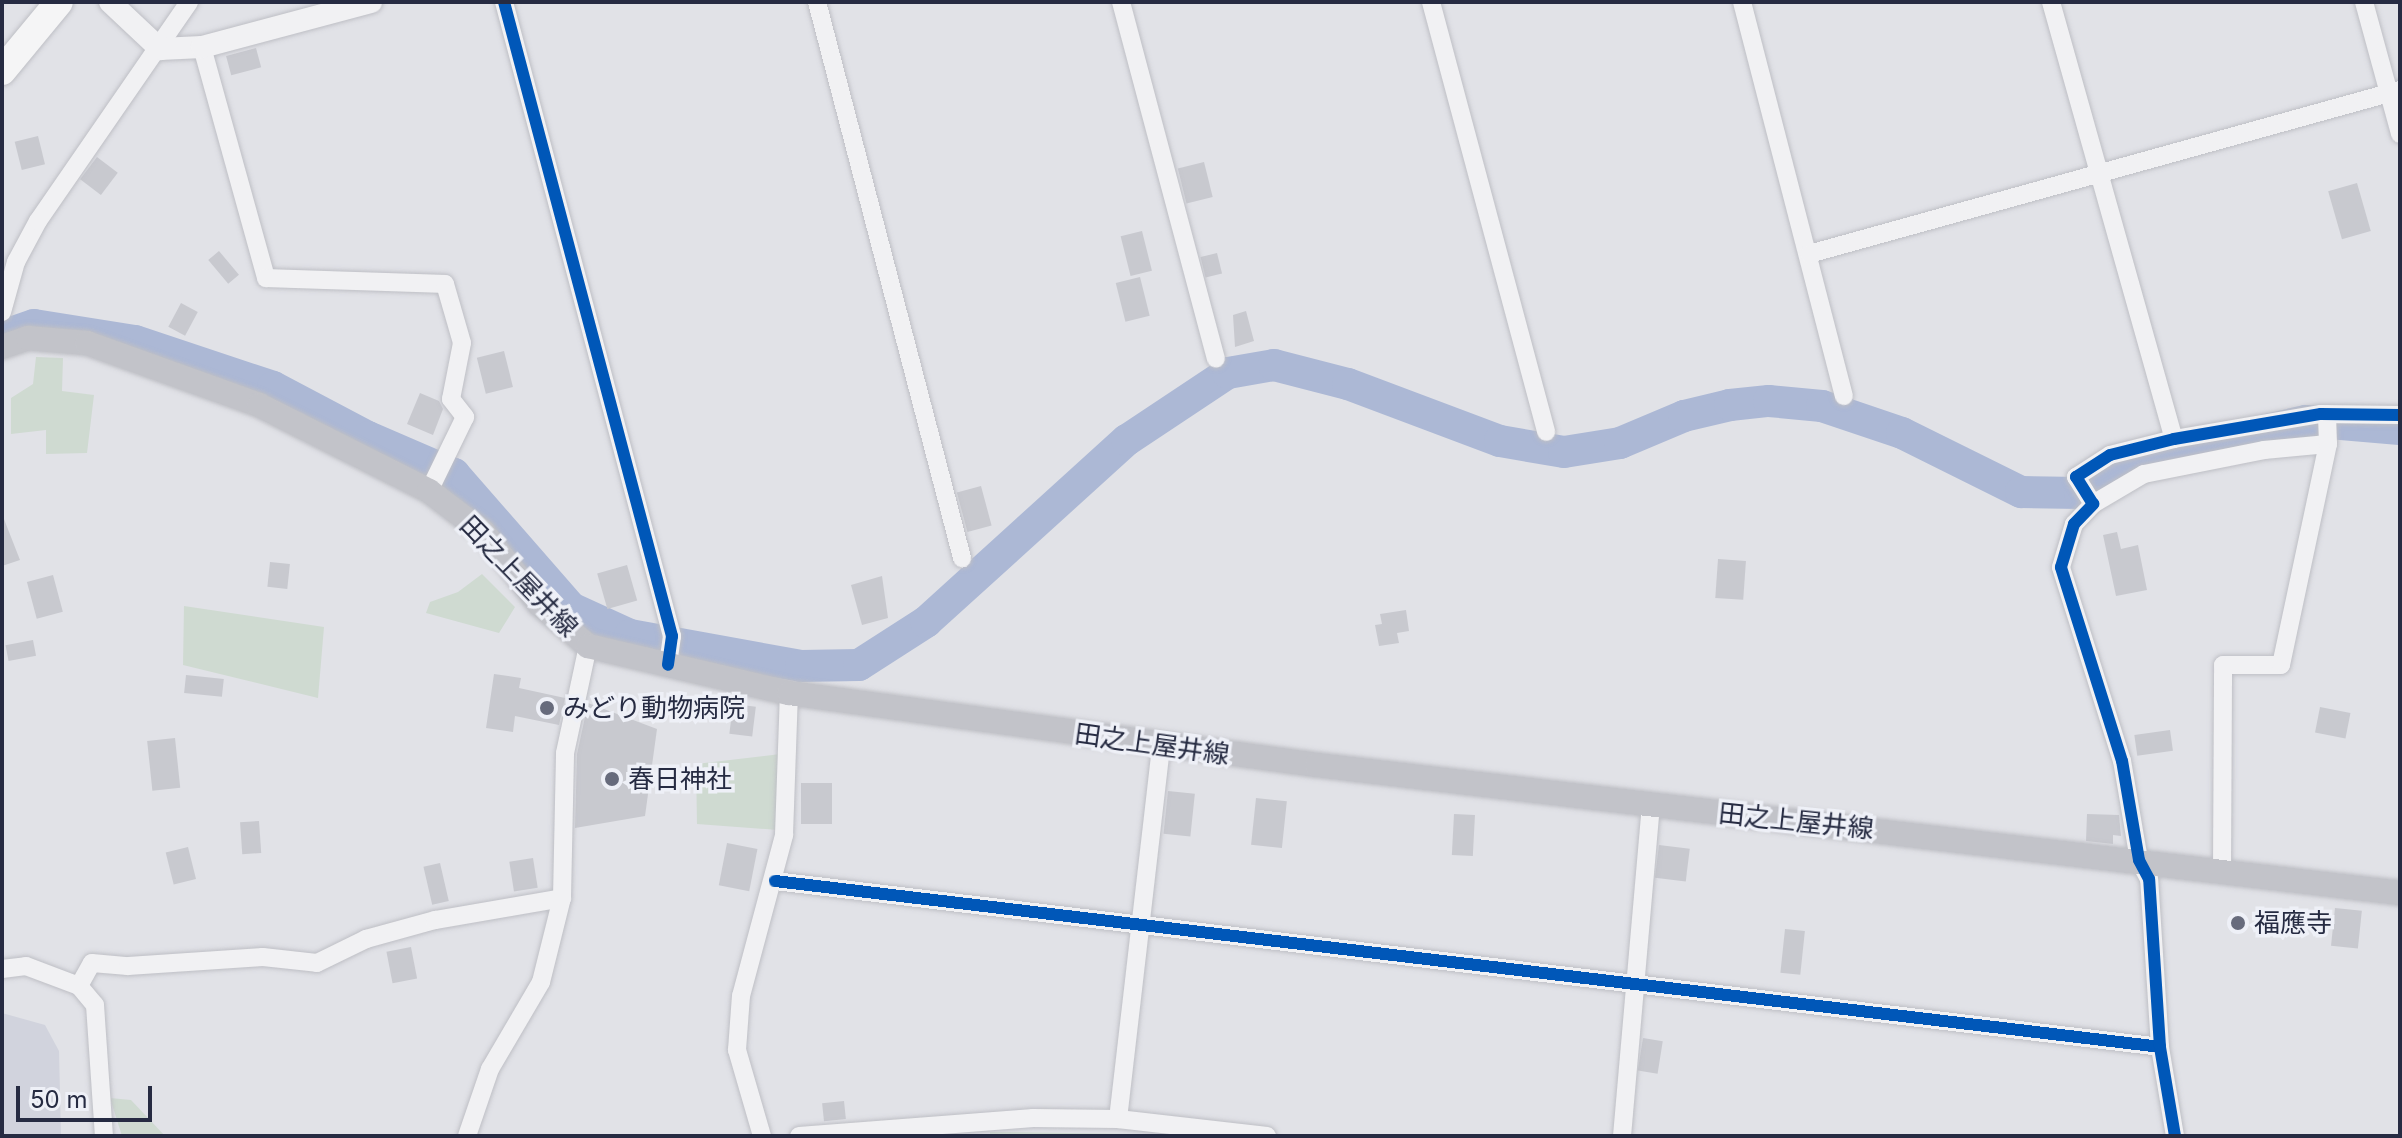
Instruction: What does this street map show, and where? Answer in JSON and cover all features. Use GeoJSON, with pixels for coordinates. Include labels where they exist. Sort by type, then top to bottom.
{"type":"FeatureCollection","features":[{"type":"Feature","properties":{"kind":"highway"},"geometry":{"type":"LineString","coordinates":[[2,71],[59,2]]}},
{"type":"Feature","properties":{"kind":"main road","name":"田之上屋井線"},"geometry":{"type":"LineString","coordinates":[[2,347],[28,338],[87,343],[259,405],[436,478],[539,604],[588,646],[789,693],[1161,745],[2400,893]]}},
{"type":"Feature","properties":{"kind":"street"},"geometry":{"type":"LineString","coordinates":[[110,2],[160,49],[202,47],[371,2]]}},
{"type":"Feature","properties":{"kind":"street"},"geometry":{"type":"LineString","coordinates":[[2,312],[16,262],[38,221],[160,49],[189,2]]}},
{"type":"Feature","properties":{"kind":"street"},"geometry":{"type":"LineString","coordinates":[[504,2],[672,636],[668,665]]}},
{"type":"Feature","properties":{"kind":"street"},"geometry":{"type":"LineString","coordinates":[[817,2],[962,558]]}},
{"type":"Feature","properties":{"kind":"street"},"geometry":{"type":"LineString","coordinates":[[1121,2],[1216,359]]}},
{"type":"Feature","properties":{"kind":"street"},"geometry":{"type":"LineString","coordinates":[[1431,2],[1546,432]]}},
{"type":"Feature","properties":{"kind":"street"},"geometry":{"type":"LineString","coordinates":[[1742,2],[1844,396]]}},
{"type":"Feature","properties":{"kind":"street"},"geometry":{"type":"LineString","coordinates":[[2051,2],[2097,175],[2174,439]]}},
{"type":"Feature","properties":{"kind":"street"},"geometry":{"type":"LineString","coordinates":[[2364,2],[2395,91],[2400,134]]}},
{"type":"Feature","properties":{"kind":"street"},"geometry":{"type":"LineString","coordinates":[[202,47],[266,278],[445,284],[462,343],[451,399],[465,417],[436,478]]}},
{"type":"Feature","properties":{"kind":"street"},"geometry":{"type":"LineString","coordinates":[[1809,254],[2395,91]]}},
{"type":"Feature","properties":{"kind":"street"},"geometry":{"type":"LineString","coordinates":[[2222,871],[2223,665],[2281,665],[2328,444],[2327,414]]}},
{"type":"Feature","properties":{"kind":"street"},"geometry":{"type":"LineString","coordinates":[[2087,495],[2076,477],[2110,455],[2174,439],[2327,414],[2400,415]]}},
{"type":"Feature","properties":{"kind":"street"},"geometry":{"type":"LineString","coordinates":[[2175,1136],[2160,1047],[2149,879],[2139,860],[2122,761],[2061,567],[2087,495],[2144,474],[2264,450],[2328,444]]}},
{"type":"Feature","properties":{"kind":"street"},"geometry":{"type":"LineString","coordinates":[[467,1136],[490,1069],[541,982],[562,898],[565,753],[588,646]]}},
{"type":"Feature","properties":{"kind":"street"},"geometry":{"type":"LineString","coordinates":[[762,1136],[737,1050],[741,996],[775,881],[784,835],[789,693]]}},
{"type":"Feature","properties":{"kind":"street"},"geometry":{"type":"LineString","coordinates":[[1118,1119],[1138,924],[1161,745]]}},
{"type":"Feature","properties":{"kind":"street"},"geometry":{"type":"LineString","coordinates":[[1622,1136],[1651,804]]}},
{"type":"Feature","properties":{"kind":"street"},"geometry":{"type":"LineString","coordinates":[[775,881],[2160,1047]]}},
{"type":"Feature","properties":{"kind":"street"},"geometry":{"type":"LineString","coordinates":[[79,986],[92,963],[128,966],[263,957],[317,963],[366,939],[435,920],[562,898]]}},
{"type":"Feature","properties":{"kind":"street"},"geometry":{"type":"LineString","coordinates":[[2,969],[26,966],[79,986],[95,1005],[104,1136]]}},
{"type":"Feature","properties":{"kind":"street"},"geometry":{"type":"LineString","coordinates":[[799,1136],[951,1121],[1118,1119],[1267,1136]]}},
{"type":"Feature","properties":{"kind":"shaded area"},"geometry":{"type":"Polygon","coordinates":[[[36,357],[63,358],[62,391],[94,395],[87,453],[46,454],[46,430],[11,434],[11,398],[33,384],[36,357]]]}},
{"type":"Feature","properties":{"kind":"shaded area"},"geometry":{"type":"Polygon","coordinates":[[[482,574],[515,607],[499,633],[426,613],[430,602],[458,592],[482,574]]]}},
{"type":"Feature","properties":{"kind":"shaded area"},"geometry":{"type":"Polygon","coordinates":[[[184,606],[324,627],[318,698],[183,665],[184,606]]]}},
{"type":"Feature","properties":{"kind":"shaded area"},"geometry":{"type":"Polygon","coordinates":[[[781,754],[779,830],[697,824],[696,764],[781,754]]]}},
{"type":"Feature","properties":{"kind":"shaded area"},"geometry":{"type":"Polygon","coordinates":[[[2,1013],[45,1025],[59,1051],[61,1136],[2,1136],[2,1013]]]}},
{"type":"Feature","properties":{"kind":"shaded area"},"geometry":{"type":"Polygon","coordinates":[[[110,1098],[131,1100],[165,1136],[122,1136],[110,1098]]]}},
{"type":"Feature","properties":{"kind":"shaded area"},"geometry":{"type":"Polygon","coordinates":[[[990,1132],[1142,1134],[1142,1136],[990,1136],[990,1132]]]}},
{"type":"Feature","properties":{"kind":"building"},"geometry":{"type":"Polygon","coordinates":[[[256,48],[261,67],[231,75],[226,56],[256,48]]]}},
{"type":"Feature","properties":{"kind":"building"},"geometry":{"type":"Polygon","coordinates":[[[38,136],[45,164],[22,170],[15,142],[38,136]]]}},
{"type":"Feature","properties":{"kind":"building"},"geometry":{"type":"Polygon","coordinates":[[[97,157],[118,173],[101,195],[80,179],[97,157]]]}},
{"type":"Feature","properties":{"kind":"building"},"geometry":{"type":"Polygon","coordinates":[[[1204,162],[1213,197],[1187,203],[1178,169],[1204,162]]]}},
{"type":"Feature","properties":{"kind":"building"},"geometry":{"type":"Polygon","coordinates":[[[2357,183],[2371,231],[2342,239],[2328,191],[2357,183]]]}},
{"type":"Feature","properties":{"kind":"building"},"geometry":{"type":"Polygon","coordinates":[[[1142,231],[1152,271],[1131,276],[1121,236],[1142,231]]]}},
{"type":"Feature","properties":{"kind":"building"},"geometry":{"type":"Polygon","coordinates":[[[219,251],[239,275],[228,284],[208,260],[219,251]]]}},
{"type":"Feature","properties":{"kind":"building"},"geometry":{"type":"Polygon","coordinates":[[[1217,253],[1222,273],[1206,277],[1201,257],[1217,253]]]}},
{"type":"Feature","properties":{"kind":"building"},"geometry":{"type":"Polygon","coordinates":[[[1140,277],[1150,316],[1125,322],[1116,283],[1140,277]]]}},
{"type":"Feature","properties":{"kind":"building"},"geometry":{"type":"Polygon","coordinates":[[[181,303],[198,312],[185,336],[168,327],[181,303]]]}},
{"type":"Feature","properties":{"kind":"building"},"geometry":{"type":"Polygon","coordinates":[[[1246,311],[1254,341],[1235,347],[1233,315],[1246,311]]]}},
{"type":"Feature","properties":{"kind":"building"},"geometry":{"type":"Polygon","coordinates":[[[504,351],[513,387],[486,394],[477,358],[504,351]]]}},
{"type":"Feature","properties":{"kind":"building"},"geometry":{"type":"Polygon","coordinates":[[[420,393],[439,401],[443,409],[433,435],[407,424],[420,393]]]}},
{"type":"Feature","properties":{"kind":"building"},"geometry":{"type":"Polygon","coordinates":[[[981,486],[992,526],[967,532],[957,492],[981,486]]]}},
{"type":"Feature","properties":{"kind":"building"},"geometry":{"type":"Polygon","coordinates":[[[2,514],[20,560],[2,566],[2,514]]]}},
{"type":"Feature","properties":{"kind":"building"},"geometry":{"type":"Polygon","coordinates":[[[2117,532],[2121,549],[2138,545],[2147,590],[2116,596],[2103,535],[2117,532]]]}},
{"type":"Feature","properties":{"kind":"building"},"geometry":{"type":"Polygon","coordinates":[[[1718,559],[1746,561],[1743,600],[1715,598],[1718,559]]]}},
{"type":"Feature","properties":{"kind":"building"},"geometry":{"type":"Polygon","coordinates":[[[270,562],[290,564],[287,589],[267,587],[270,562]]]}},
{"type":"Feature","properties":{"kind":"building"},"geometry":{"type":"Polygon","coordinates":[[[627,565],[637,601],[607,609],[597,574],[627,565]]]}},
{"type":"Feature","properties":{"kind":"building"},"geometry":{"type":"Polygon","coordinates":[[[53,575],[63,612],[37,619],[27,582],[53,575]]]}},
{"type":"Feature","properties":{"kind":"building"},"geometry":{"type":"Polygon","coordinates":[[[882,576],[888,618],[862,625],[851,585],[882,576]]]}},
{"type":"Feature","properties":{"kind":"building"},"geometry":{"type":"Polygon","coordinates":[[[1406,610],[1409,631],[1397,633],[1399,643],[1379,646],[1375,625],[1382,624],[1380,614],[1406,610]]]}},
{"type":"Feature","properties":{"kind":"building"},"geometry":{"type":"Polygon","coordinates":[[[33,640],[36,656],[9,661],[6,645],[33,640]]]}},
{"type":"Feature","properties":{"kind":"building"},"geometry":{"type":"Polygon","coordinates":[[[494,674],[521,678],[519,688],[565,698],[559,725],[515,716],[513,732],[486,728],[494,674]]]}},
{"type":"Feature","properties":{"kind":"building"},"geometry":{"type":"Polygon","coordinates":[[[186,675],[224,679],[222,697],[184,693],[186,675]]]}},
{"type":"Feature","properties":{"kind":"building","name":"春日神社"},"geometry":{"type":"Polygon","coordinates":[[[588,703],[657,729],[645,816],[575,828],[577,754],[588,703]]]}},
{"type":"Feature","properties":{"kind":"building"},"geometry":{"type":"Polygon","coordinates":[[[733,704],[756,707],[752,737],[729,734],[733,704]]]}},
{"type":"Feature","properties":{"kind":"building"},"geometry":{"type":"Polygon","coordinates":[[[2320,707],[2350,713],[2345,738],[2315,733],[2320,707]]]}},
{"type":"Feature","properties":{"kind":"building"},"geometry":{"type":"Polygon","coordinates":[[[2170,730],[2173,751],[2137,756],[2134,735],[2170,730]]]}},
{"type":"Feature","properties":{"kind":"building"},"geometry":{"type":"Polygon","coordinates":[[[175,738],[180,788],[152,791],[147,741],[175,738]]]}},
{"type":"Feature","properties":{"kind":"building"},"geometry":{"type":"Polygon","coordinates":[[[801,783],[832,783],[832,824],[801,824],[801,783]]]}},
{"type":"Feature","properties":{"kind":"building"},"geometry":{"type":"Polygon","coordinates":[[[1168,791],[1195,794],[1190,837],[1164,834],[1168,791]]]}},
{"type":"Feature","properties":{"kind":"building"},"geometry":{"type":"Polygon","coordinates":[[[1256,798],[1287,801],[1282,848],[1251,845],[1256,798]]]}},
{"type":"Feature","properties":{"kind":"building"},"geometry":{"type":"Polygon","coordinates":[[[1454,814],[1475,815],[1473,856],[1452,855],[1454,814]]]}},
{"type":"Feature","properties":{"kind":"building"},"geometry":{"type":"Polygon","coordinates":[[[2087,814],[2119,815],[2121,836],[2113,835],[2113,844],[2086,841],[2087,814]]]}},
{"type":"Feature","properties":{"kind":"building"},"geometry":{"type":"Polygon","coordinates":[[[259,821],[261,853],[242,854],[240,822],[259,821]]]}},
{"type":"Feature","properties":{"kind":"building"},"geometry":{"type":"Polygon","coordinates":[[[727,843],[757,849],[749,891],[719,885],[727,843]]]}},
{"type":"Feature","properties":{"kind":"building"},"geometry":{"type":"Polygon","coordinates":[[[1659,845],[1690,849],[1686,882],[1655,878],[1659,845]]]}},
{"type":"Feature","properties":{"kind":"building"},"geometry":{"type":"Polygon","coordinates":[[[188,847],[196,879],[174,885],[166,853],[188,847]]]}},
{"type":"Feature","properties":{"kind":"building"},"geometry":{"type":"Polygon","coordinates":[[[533,858],[538,888],[514,891],[509,862],[533,858]]]}},
{"type":"Feature","properties":{"kind":"building"},"geometry":{"type":"Polygon","coordinates":[[[440,863],[449,901],[432,905],[423,867],[440,863]]]}},
{"type":"Feature","properties":{"kind":"building"},"geometry":{"type":"Polygon","coordinates":[[[2335,908],[2362,911],[2358,949],[2331,946],[2335,908]]]}},
{"type":"Feature","properties":{"kind":"building"},"geometry":{"type":"Polygon","coordinates":[[[1785,929],[1805,931],[1800,975],[1780,973],[1785,929]]]}},
{"type":"Feature","properties":{"kind":"building"},"geometry":{"type":"Polygon","coordinates":[[[411,947],[417,978],[393,983],[386,952],[411,947]]]}},
{"type":"Feature","properties":{"kind":"building"},"geometry":{"type":"Polygon","coordinates":[[[1643,1038],[1663,1041],[1658,1074],[1638,1071],[1643,1038]]]}},
{"type":"Feature","properties":{"kind":"building"},"geometry":{"type":"Polygon","coordinates":[[[844,1101],[846,1119],[824,1121],[822,1103],[844,1101]]]}},
{"type":"Feature","properties":{"kind":"waterway"},"geometry":{"type":"LineString","coordinates":[[2,336],[34,325],[135,341],[273,387],[368,437],[454,474],[571,608],[630,635],[801,666],[859,665],[926,622],[1127,440],[1228,373],[1274,365],[1348,384],[1500,441],[1564,452],[1620,443],[1684,416],[1730,405],[1769,401],[1822,406],[1902,433],[2021,492],[2080,493],[2154,455],[2306,421],[2400,429]]}},
{"type":"Feature","properties":{"kind":"cycle path"},"geometry":{"type":"LineString","coordinates":[[504,2],[672,636],[668,665]]}},
{"type":"Feature","properties":{"kind":"cycle path"},"geometry":{"type":"LineString","coordinates":[[2175,1136],[2160,1047],[2149,879],[2139,860],[2122,761],[2061,567],[2074,524],[2093,504],[2076,477],[2110,455],[2174,439],[2321,414],[2400,415]]}},
{"type":"Feature","properties":{"kind":"cycle path"},"geometry":{"type":"LineString","coordinates":[[775,881],[2160,1047]]}},
{"type":"Feature","properties":{"kind":"place","name":"みどり動物病院"},"geometry":{"type":"Point","coordinates":[547,708]}},
{"type":"Feature","properties":{"kind":"place","name":"春日神社"},"geometry":{"type":"Point","coordinates":[612,779]}},
{"type":"Feature","properties":{"kind":"place","name":"福應寺"},"geometry":{"type":"Point","coordinates":[2238,923]}}]}
